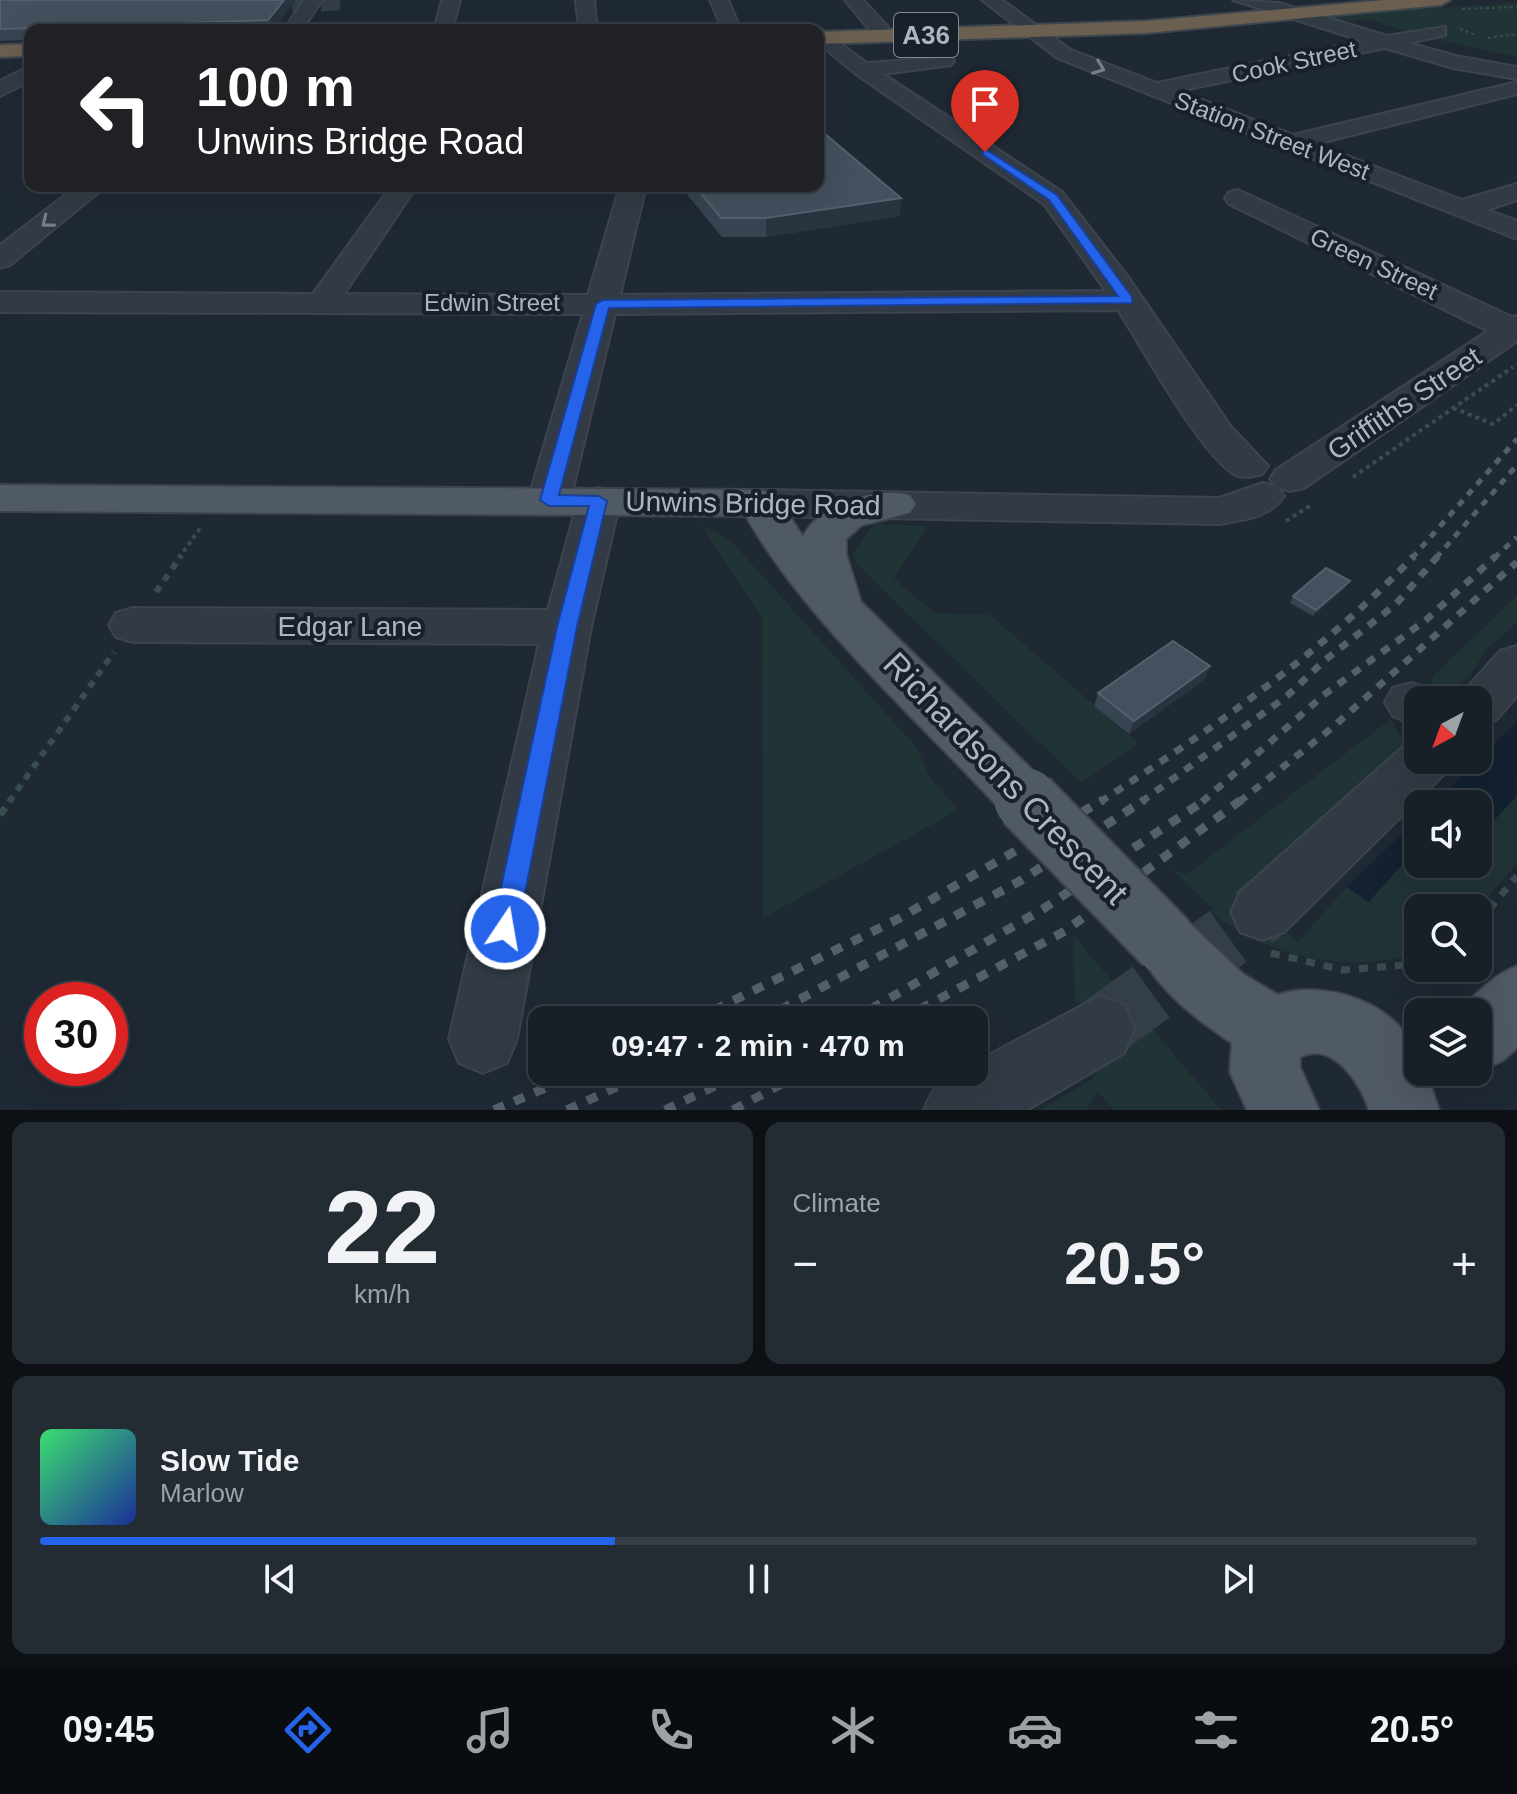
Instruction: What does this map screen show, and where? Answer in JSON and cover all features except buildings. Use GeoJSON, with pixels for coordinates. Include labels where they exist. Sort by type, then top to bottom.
{"type":"FeatureCollection","features":[{"type":"Feature","properties":{"kind":"highway","name":"A36"},"geometry":{"type":"LineString","coordinates":[[824,35],[1147,27],[1357,0]]}},
{"type":"Feature","properties":{"kind":"highway","name":"A36"},"geometry":{"type":"LineString","coordinates":[[1301,9],[1441,0]]}},
{"type":"Feature","properties":{"kind":"highway","name":"A36"},"geometry":{"type":"LineString","coordinates":[[824,35],[1027,30]]}},
{"type":"Feature","properties":{"kind":"highway"},"geometry":{"type":"LineString","coordinates":[[0,54],[24,53]]}},
{"type":"Feature","properties":{"kind":"main road","name":"Unwins Bridge Road"},"geometry":{"type":"LineString","coordinates":[[0,498],[760,503]]}},
{"type":"Feature","properties":{"kind":"main road","name":"Richardsons Crescent"},"geometry":{"type":"LineString","coordinates":[[760,503],[781,539],[842,611],[1220,997],[1248,1018],[1274,1031]]}},
{"type":"Feature","properties":{"kind":"main road"},"geometry":{"type":"LineString","coordinates":[[842,611],[824,554],[825,535],[847,516],[895,504]]}},
{"type":"Feature","properties":{"kind":"main road"},"geometry":{"type":"LineString","coordinates":[[1492,1026],[1517,998]]}},
{"type":"Feature","properties":{"kind":"main road"},"geometry":{"type":"LineString","coordinates":[[1284,1110],[1269,1086],[1264,1065],[1266,1046],[1274,1031],[1289,1021],[1308,1018],[1330,1022],[1364,1041],[1404,1081]]}},
{"type":"Feature","properties":{"kind":"street"},"geometry":{"type":"LineString","coordinates":[[296,24],[313,0]]}},
{"type":"Feature","properties":{"kind":"street"},"geometry":{"type":"LineString","coordinates":[[445,24],[451,0]]}},
{"type":"Feature","properties":{"kind":"street"},"geometry":{"type":"LineString","coordinates":[[585,0],[587,24]]}},
{"type":"Feature","properties":{"kind":"street"},"geometry":{"type":"LineString","coordinates":[[719,0],[729,24]]}},
{"type":"Feature","properties":{"kind":"street"},"geometry":{"type":"LineString","coordinates":[[854,0],[881,31]]}},
{"type":"Feature","properties":{"kind":"street","name":"Station Street West"},"geometry":{"type":"LineString","coordinates":[[991,0],[1052,49],[1517,231]]}},
{"type":"Feature","properties":{"kind":"street"},"geometry":{"type":"LineString","coordinates":[[1242,0],[1346,16],[1389,18],[1438,31],[1488,38]]}},
{"type":"Feature","properties":{"kind":"street"},"geometry":{"type":"LineString","coordinates":[[1301,9],[1386,43],[1453,62],[1517,73]]}},
{"type":"Feature","properties":{"kind":"street","name":"Cook Street"},"geometry":{"type":"LineString","coordinates":[[1155,90],[1438,31]]}},
{"type":"Feature","properties":{"kind":"street"},"geometry":{"type":"LineString","coordinates":[[824,39],[863,70],[1053,198],[1128,300],[1218,435],[1267,481]]}},
{"type":"Feature","properties":{"kind":"street"},"geometry":{"type":"LineString","coordinates":[[863,70],[944,61]]}},
{"type":"Feature","properties":{"kind":"street"},"geometry":{"type":"LineString","coordinates":[[0,92],[24,76]]}},
{"type":"Feature","properties":{"kind":"street"},"geometry":{"type":"LineString","coordinates":[[1290,143],[1517,88]]}},
{"type":"Feature","properties":{"kind":"street"},"geometry":{"type":"LineString","coordinates":[[0,92],[24,94]]}},
{"type":"Feature","properties":{"kind":"street"},"geometry":{"type":"LineString","coordinates":[[0,259],[85,192]]}},
{"type":"Feature","properties":{"kind":"street"},"geometry":{"type":"LineString","coordinates":[[323,302],[400,192]]}},
{"type":"Feature","properties":{"kind":"street"},"geometry":{"type":"LineString","coordinates":[[483,1039],[567,627],[574,501],[603,304],[631,192]]}},
{"type":"Feature","properties":{"kind":"street"},"geometry":{"type":"LineString","coordinates":[[1460,209],[1517,192]]}},
{"type":"Feature","properties":{"kind":"street","name":"Green Street"},"geometry":{"type":"LineString","coordinates":[[1238,198],[1515,340]]}},
{"type":"Feature","properties":{"kind":"street","name":"Edwin Street"},"geometry":{"type":"LineString","coordinates":[[0,302],[603,304],[1128,300]]}},
{"type":"Feature","properties":{"kind":"street","name":"Griffiths Street"},"geometry":{"type":"LineString","coordinates":[[1267,481],[1515,340]]}},
{"type":"Feature","properties":{"kind":"street","name":"Unwins Bridge Road"},"geometry":{"type":"LineString","coordinates":[[760,503],[1219,511],[1245,507],[1267,481]]}},
{"type":"Feature","properties":{"kind":"street","name":"Edgar Lane"},"geometry":{"type":"LineString","coordinates":[[133,625],[567,627]]}},
{"type":"Feature","properties":{"kind":"street"},"geometry":{"type":"LineString","coordinates":[[1492,691],[1517,664]]}},
{"type":"Feature","properties":{"kind":"street"},"geometry":{"type":"LineString","coordinates":[[1262,931],[1411,774]]}},
{"type":"Feature","properties":{"kind":"street"},"geometry":{"type":"LineString","coordinates":[[959,1110],[1100,1029]]}},
{"type":"Feature","properties":{"kind":"path"},"geometry":{"type":"LineString","coordinates":[[1488,38],[1517,34]]}},
{"type":"Feature","properties":{"kind":"path"},"geometry":{"type":"LineString","coordinates":[[1455,408],[1515,340]]}},
{"type":"Feature","properties":{"kind":"path"},"geometry":{"type":"LineString","coordinates":[[1419,394],[1493,424],[1517,405]]}},
{"type":"Feature","properties":{"kind":"path"},"geometry":{"type":"LineString","coordinates":[[0,815],[204,523]]}},
{"type":"Feature","properties":{"kind":"path"},"geometry":{"type":"LineString","coordinates":[[1492,906],[1517,876]]}},
{"type":"Feature","properties":{"kind":"path"},"geometry":{"type":"LineString","coordinates":[[1262,931],[1314,969],[1350,972],[1404,966]]}},
{"type":"Feature","properties":{"kind":"shaded area"},"geometry":{"type":"Polygon","coordinates":[[[1517,3],[1517,57],[1412,34],[1369,19],[1338,22],[1317,15],[1517,3]]]}},
{"type":"Feature","properties":{"kind":"shaded area"},"geometry":{"type":"Polygon","coordinates":[[[879,524],[927,526],[894,579],[935,613],[990,615],[1138,743],[1081,783],[857,564],[853,554],[872,527],[879,524]]]}},
{"type":"Feature","properties":{"kind":"shaded area"},"geometry":{"type":"Polygon","coordinates":[[[701,525],[730,540],[917,748],[929,776],[958,810],[763,918],[762,617],[701,525]]]}},
{"type":"Feature","properties":{"kind":"shaded area"},"geometry":{"type":"Polygon","coordinates":[[[1517,596],[1517,622],[1487,649],[1468,678],[1457,686],[1430,686],[1434,675],[1517,596]]]}},
{"type":"Feature","properties":{"kind":"shaded area"},"geometry":{"type":"Polygon","coordinates":[[[1391,719],[1404,743],[1404,755],[1262,912],[1298,942],[1347,887],[1369,902],[1404,862],[1404,878],[1492,878],[1492,822],[1517,796],[1517,863],[1490,894],[1404,894],[1404,956],[1364,962],[1336,961],[1309,958],[1282,950],[1232,927],[1209,911],[1213,908],[1172,870],[1187,874],[1391,719]]]}},
{"type":"Feature","properties":{"kind":"shaded area"},"geometry":{"type":"Polygon","coordinates":[[[1073,935],[1221,1110],[1114,1110],[1098,1091],[1087,1110],[1041,1110],[1092,1079],[1115,1047],[1075,1000],[1073,935]]]}},
{"type":"Feature","properties":{"kind":"water"},"geometry":{"type":"Polygon","coordinates":[[[1517,722],[1517,796],[1492,822],[1492,790],[1447,790],[1464,774],[1492,774],[1492,746],[1517,722]]]}},
{"type":"Feature","properties":{"kind":"water"},"geometry":{"type":"Polygon","coordinates":[[[1404,832],[1404,863],[1368,902],[1347,887],[1404,832]]]}},
{"type":"Feature","properties":{"kind":"tunnel"},"geometry":{"type":"LineString","coordinates":[[234,9],[345,0]]}},
{"type":"Feature","properties":{"kind":"tunnel"},"geometry":{"type":"LineString","coordinates":[[1100,1029],[1262,912]]}},
{"type":"Feature","properties":{"kind":"railway"},"geometry":{"type":"LineString","coordinates":[[1412,558],[1517,439]]}},
{"type":"Feature","properties":{"kind":"railway"},"geometry":{"type":"LineString","coordinates":[[1436,558],[1517,465]]}},
{"type":"Feature","properties":{"kind":"railway"},"geometry":{"type":"LineString","coordinates":[[1494,558],[1517,537]]}},
{"type":"Feature","properties":{"kind":"railway"},"geometry":{"type":"LineString","coordinates":[[1142,802],[1287,696],[1324,661],[1396,604],[1438,556]]}},
{"type":"Feature","properties":{"kind":"railway"},"geometry":{"type":"LineString","coordinates":[[1202,802],[1325,694],[1426,620],[1496,556]]}},
{"type":"Feature","properties":{"kind":"railway"},"geometry":{"type":"LineString","coordinates":[[1103,800],[1304,657],[1412,558]]}},
{"type":"Feature","properties":{"kind":"railway"},"geometry":{"type":"LineString","coordinates":[[1239,802],[1333,727],[1517,562]]}},
{"type":"Feature","properties":{"kind":"railway"},"geometry":{"type":"LineString","coordinates":[[722,1006],[898,919],[1103,800]]}},
{"type":"Feature","properties":{"kind":"railway"},"geometry":{"type":"LineString","coordinates":[[876,1006],[1043,909],[1205,800]]}},
{"type":"Feature","properties":{"kind":"railway"},"geometry":{"type":"LineString","coordinates":[[926,1006],[1065,931],[1241,800]]}},
{"type":"Feature","properties":{"kind":"railway"},"geometry":{"type":"LineString","coordinates":[[787,1006],[1020,881],[1142,802]]}},
{"type":"Feature","properties":{"kind":"railway"},"geometry":{"type":"LineString","coordinates":[[494,1110],[550,1086]]}},
{"type":"Feature","properties":{"kind":"railway"},"geometry":{"type":"LineString","coordinates":[[567,1110],[619,1086]]}},
{"type":"Feature","properties":{"kind":"railway"},"geometry":{"type":"LineString","coordinates":[[665,1110],[715,1086]]}},
{"type":"Feature","properties":{"kind":"railway"},"geometry":{"type":"LineString","coordinates":[[733,1110],[778,1086]]}},
{"type":"Feature","properties":{"kind":"route"},"geometry":{"type":"LineString","coordinates":[[505,929],[567,627],[599,501],[549,500],[603,304],[800,305],[1128,300],[1053,198],[985,152]]}}]}
